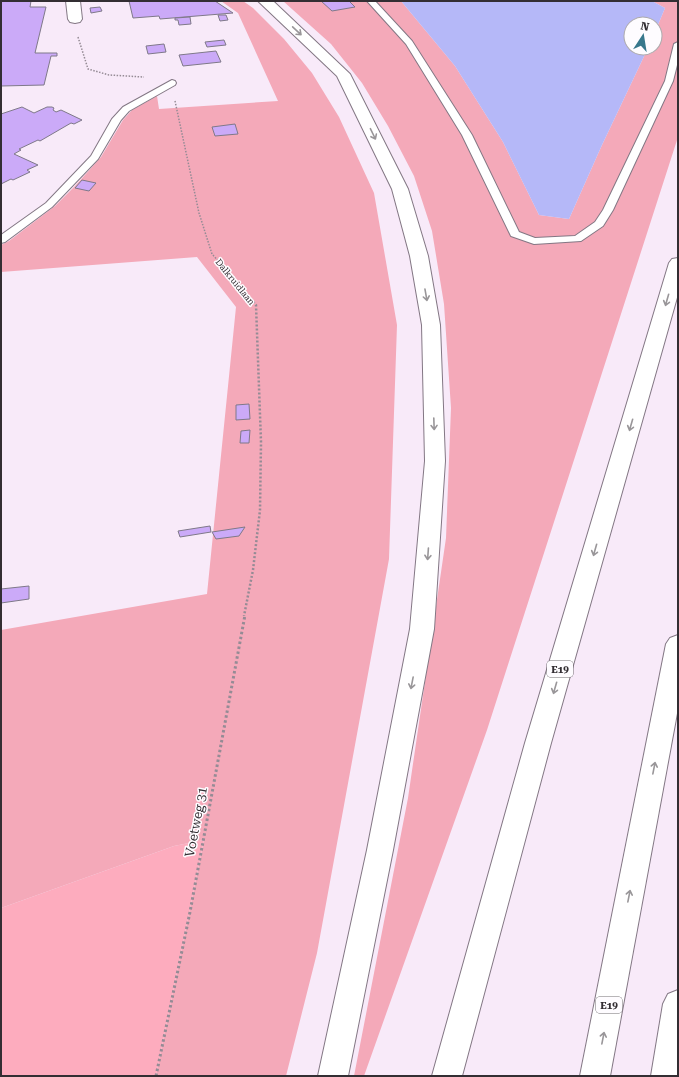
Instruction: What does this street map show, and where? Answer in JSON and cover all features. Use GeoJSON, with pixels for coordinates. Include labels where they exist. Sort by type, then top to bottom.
{"type":"FeatureCollection","features":[{"type":"Feature","properties":{"kind":"main road"},"geometry":{"type":"LineString","coordinates":[[73,1],[75,19]]}},
{"type":"Feature","properties":{"kind":"main road"},"geometry":{"type":"LineString","coordinates":[[266,2],[343,74],[400,189],[419,256],[431,325],[435,461],[422,629],[380,850],[332,1076]]}},
{"type":"Feature","properties":{"kind":"main road","name":"E19"},"geometry":{"type":"LineString","coordinates":[[447,1076],[538,743],[678,263]]}},
{"type":"Feature","properties":{"kind":"main road","name":"E19"},"geometry":{"type":"LineString","coordinates":[[595,1076],[678,644]]}},
{"type":"Feature","properties":{"kind":"main road"},"geometry":{"type":"LineString","coordinates":[[666,1076],[678,1004]]}},
{"type":"Feature","properties":{"kind":"lane"},"geometry":{"type":"LineString","coordinates":[[371,1],[409,43],[467,135],[515,234],[534,241],[577,239],[599,224],[608,210],[673,82],[678,44]]}},
{"type":"Feature","properties":{"kind":"lane"},"geometry":{"type":"LineString","coordinates":[[1,240],[49,205],[95,157],[118,119],[126,109],[172,83]]}},
{"type":"Feature","properties":{"kind":"path"},"geometry":{"type":"LineString","coordinates":[[75,19],[79,45],[88,69],[98,74],[122,78],[157,76],[172,83]]}},
{"type":"Feature","properties":{"kind":"path","name":"Dalkruidlaan"},"geometry":{"type":"LineString","coordinates":[[172,83],[199,213],[212,254],[256,305],[261,449],[260,510],[253,570]]}},
{"type":"Feature","properties":{"kind":"path","name":"Voetweg 31"},"geometry":{"type":"LineString","coordinates":[[156,1076],[190,912],[253,570]]}},
{"type":"Feature","properties":{"kind":"shaded area"},"geometry":{"type":"Polygon","coordinates":[[[221,1],[243,1],[253,8],[284,39],[312,73],[339,117],[374,193],[397,325],[389,559],[317,953],[286,1076],[156,1076],[204,840],[174,846],[1,908],[1,630],[207,594],[236,307],[197,257],[1,272],[1,245],[9,241],[55,206],[101,157],[123,120],[132,110],[157,96],[159,109],[278,101],[238,13],[221,1]]]}},
{"type":"Feature","properties":{"kind":"shaded area"},"geometry":{"type":"Polygon","coordinates":[[[283,1],[401,1],[455,66],[503,142],[539,215],[569,219],[644,56],[663,56],[663,16],[662,16],[665,8],[652,1],[678,1],[678,137],[487,730],[364,1076],[354,1076],[408,798],[446,538],[451,408],[444,304],[432,231],[414,176],[388,126],[362,83],[331,44],[283,1]]]}},
{"type":"Feature","properties":{"kind":"shaded area"},"geometry":{"type":"Polygon","coordinates":[[[204,840],[156,1076],[1,1076],[1,908],[174,846],[204,840]]]}},
{"type":"Feature","properties":{"kind":"water"},"geometry":{"type":"Polygon","coordinates":[[[401,1],[652,1],[665,8],[662,16],[623,16],[623,56],[644,56],[569,219],[539,215],[503,142],[455,66],[401,1]]]}},
{"type":"Feature","properties":{"kind":"building"},"geometry":{"type":"Polygon","coordinates":[[[1,1],[31,1],[30,7],[46,7],[35,53],[57,53],[57,56],[51,56],[44,85],[1,86],[1,1]]]}},
{"type":"Feature","properties":{"kind":"building"},"geometry":{"type":"Polygon","coordinates":[[[129,1],[215,1],[233,13],[160,19],[159,16],[133,18],[129,1]]]}},
{"type":"Feature","properties":{"kind":"building"},"geometry":{"type":"Polygon","coordinates":[[[321,1],[349,1],[355,7],[332,11],[321,1]]]}},
{"type":"Feature","properties":{"kind":"building"},"geometry":{"type":"Polygon","coordinates":[[[100,7],[102,11],[91,13],[90,8],[100,7]]]}},
{"type":"Feature","properties":{"kind":"building"},"geometry":{"type":"Polygon","coordinates":[[[218,15],[226,15],[228,20],[220,21],[218,15]]]}},
{"type":"Feature","properties":{"kind":"building"},"geometry":{"type":"Polygon","coordinates":[[[190,17],[191,24],[179,25],[178,20],[175,20],[175,18],[190,17]]]}},
{"type":"Feature","properties":{"kind":"building"},"geometry":{"type":"Polygon","coordinates":[[[224,40],[226,45],[207,47],[205,42],[224,40]]]}},
{"type":"Feature","properties":{"kind":"building"},"geometry":{"type":"Polygon","coordinates":[[[164,44],[166,52],[148,54],[146,46],[164,44]]]}},
{"type":"Feature","properties":{"kind":"building"},"geometry":{"type":"Polygon","coordinates":[[[216,51],[221,62],[183,66],[179,55],[216,51]]]}},
{"type":"Feature","properties":{"kind":"building"},"geometry":{"type":"Polygon","coordinates":[[[22,107],[34,113],[47,107],[52,107],[56,112],[61,110],[82,120],[74,124],[71,123],[40,141],[38,140],[19,149],[21,150],[14,154],[38,165],[27,170],[30,172],[1,184],[1,114],[22,107]]]}},
{"type":"Feature","properties":{"kind":"building"},"geometry":{"type":"Polygon","coordinates":[[[235,124],[238,134],[215,136],[212,127],[235,124]]]}},
{"type":"Feature","properties":{"kind":"building"},"geometry":{"type":"Polygon","coordinates":[[[82,180],[96,183],[89,191],[75,188],[82,180]]]}},
{"type":"Feature","properties":{"kind":"building"},"geometry":{"type":"Polygon","coordinates":[[[249,404],[250,419],[236,420],[236,405],[249,404]]]}},
{"type":"Feature","properties":{"kind":"building"},"geometry":{"type":"Polygon","coordinates":[[[250,430],[249,443],[240,443],[241,431],[250,430]]]}},
{"type":"Feature","properties":{"kind":"building"},"geometry":{"type":"Polygon","coordinates":[[[210,526],[211,532],[180,537],[178,531],[210,526]]]}},
{"type":"Feature","properties":{"kind":"building"},"geometry":{"type":"Polygon","coordinates":[[[245,527],[239,536],[216,539],[212,532],[245,527]]]}},
{"type":"Feature","properties":{"kind":"building"},"geometry":{"type":"Polygon","coordinates":[[[29,586],[29,599],[1,603],[1,589],[29,586]]]}}]}
